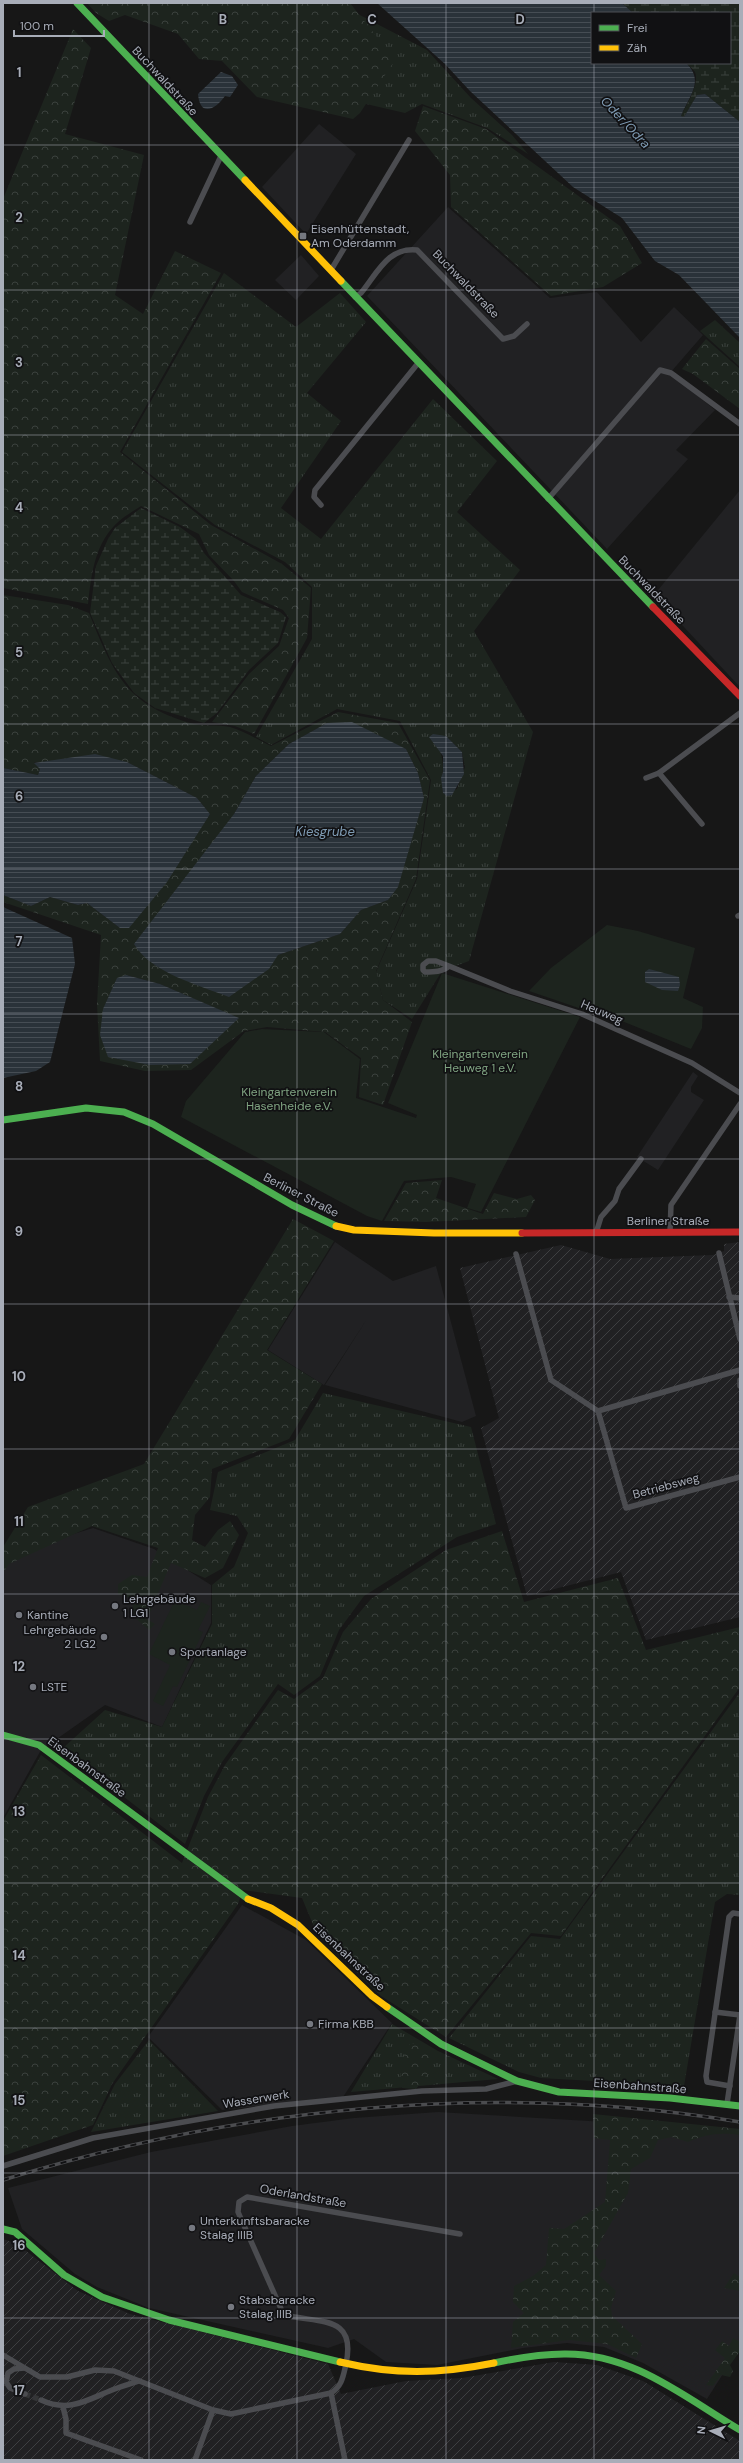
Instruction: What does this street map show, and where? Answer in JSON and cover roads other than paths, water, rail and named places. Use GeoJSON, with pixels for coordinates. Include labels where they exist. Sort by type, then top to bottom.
{"type":"FeatureCollection","features":[{"type":"Feature","properties":{"kind":"street","name":"Buchwaldstraße"},"geometry":{"type":"LineString","coordinates":[[77,3],[548,499],[740,696]]}},
{"type":"Feature","properties":{"kind":"street"},"geometry":{"type":"LineString","coordinates":[[331,270],[409,140]]}},
{"type":"Feature","properties":{"kind":"street"},"geometry":{"type":"LineString","coordinates":[[190,222],[221,156]]}},
{"type":"Feature","properties":{"kind":"street","name":"Buchwaldstraße"},"geometry":{"type":"LineString","coordinates":[[355,297],[361,293],[391,255],[406,248],[417,250],[503,339],[514,336],[527,324]]}},
{"type":"Feature","properties":{"kind":"street"},"geometry":{"type":"LineString","coordinates":[[321,505],[314,497],[315,490],[419,362]]}},
{"type":"Feature","properties":{"kind":"street"},"geometry":{"type":"LineString","coordinates":[[548,499],[660,370],[671,373],[740,424]]}},
{"type":"Feature","properties":{"kind":"street"},"geometry":{"type":"LineString","coordinates":[[646,778],[659,774],[740,713]]}},
{"type":"Feature","properties":{"kind":"street"},"geometry":{"type":"LineString","coordinates":[[659,774],[702,824]]}},
{"type":"Feature","properties":{"kind":"street","name":"Heuweg"},"geometry":{"type":"LineString","coordinates":[[449,966],[510,991],[582,1014],[692,1063],[740,1093]]}},
{"type":"Feature","properties":{"kind":"street"},"geometry":{"type":"LineString","coordinates":[[670,1232],[671,1205],[740,1104]]}},
{"type":"Feature","properties":{"kind":"street","name":"Berliner Straße"},"geometry":{"type":"LineString","coordinates":[[3,1120],[86,1108],[124,1112],[153,1124],[292,1205],[333,1225],[354,1230],[434,1233],[740,1232]]}},
{"type":"Feature","properties":{"kind":"street","name":"Berliner Straße"},"geometry":{"type":"LineString","coordinates":[[596,1232],[601,1217],[615,1201],[619,1189],[641,1159]]}},
{"type":"Feature","properties":{"kind":"street"},"geometry":{"type":"LineString","coordinates":[[719,1253],[740,1339]]}},
{"type":"Feature","properties":{"kind":"street"},"geometry":{"type":"LineString","coordinates":[[516,1254],[551,1380],[598,1411],[740,1370]]}},
{"type":"Feature","properties":{"kind":"street"},"geometry":{"type":"LineString","coordinates":[[730,1297],[740,1298]]}},
{"type":"Feature","properties":{"kind":"street"},"geometry":{"type":"LineString","coordinates":[[740,1380],[740,1386]]}},
{"type":"Feature","properties":{"kind":"street","name":"Betriebsweg"},"geometry":{"type":"LineString","coordinates":[[598,1411],[626,1508],[740,1477]]}},
{"type":"Feature","properties":{"kind":"street","name":"Eisenbahnstraße"},"geometry":{"type":"LineString","coordinates":[[3,1735],[39,1745],[242,1897],[271,1908],[298,1925],[372,1996],[441,2044],[517,2081],[559,2092],[670,2098],[740,2106]]}},
{"type":"Feature","properties":{"kind":"street"},"geometry":{"type":"LineString","coordinates":[[730,2086],[707,2082],[706,2076],[729,1917],[733,1913],[740,1914]]}},
{"type":"Feature","properties":{"kind":"street"},"geometry":{"type":"LineString","coordinates":[[715,2012],[740,2015],[727,2104]]}},
{"type":"Feature","properties":{"kind":"street","name":"Wasserwerk"},"geometry":{"type":"LineString","coordinates":[[3,2166],[93,2138],[274,2106],[422,2091],[486,2089],[517,2081]]}},
{"type":"Feature","properties":{"kind":"street","name":"Oderlandstraße"},"geometry":{"type":"LineString","coordinates":[[331,2393],[338,2388],[346,2363],[348,2338],[342,2329],[335,2325],[289,2316],[282,2311],[238,2212],[239,2202],[247,2197],[460,2234]]}},
{"type":"Feature","properties":{"kind":"street"},"geometry":{"type":"LineString","coordinates":[[3,2229],[15,2232],[79,2286],[129,2309],[379,2370],[424,2373],[542,2353],[582,2354],[614,2360],[644,2372],[740,2430]]}},
{"type":"Feature","properties":{"kind":"street"},"geometry":{"type":"LineString","coordinates":[[3,2355],[40,2377],[67,2377],[95,2370],[114,2371],[213,2410],[231,2414],[331,2393],[345,2460]]}},
{"type":"Feature","properties":{"kind":"street"},"geometry":{"type":"LineString","coordinates":[[24,2368],[14,2369],[8,2373],[6,2382],[10,2388],[25,2394]]}},
{"type":"Feature","properties":{"kind":"street"},"geometry":{"type":"LineString","coordinates":[[41,2400],[63,2407],[81,2404],[112,2390],[139,2381]]}},
{"type":"Feature","properties":{"kind":"street"},"geometry":{"type":"LineString","coordinates":[[63,2407],[66,2419],[66,2432],[141,2460]]}},
{"type":"Feature","properties":{"kind":"street"},"geometry":{"type":"LineString","coordinates":[[195,2460],[213,2410]]}},
{"type":"Feature","properties":{"kind":"water","name":"Oder/Odra"},"geometry":{"type":"Polygon","coordinates":[[[377,3],[622,3],[632,12],[591,12],[591,64],[687,64],[692,70],[695,82],[694,89],[681,116],[684,117],[697,95],[705,94],[740,122],[740,338],[679,275],[655,261],[622,218],[573,187],[470,91],[445,64],[377,3]]]}},
{"type":"Feature","properties":{"kind":"water"},"geometry":{"type":"Polygon","coordinates":[[[221,72],[232,76],[238,85],[230,97],[225,96],[217,105],[209,109],[205,109],[199,102],[198,94],[221,72]]]}},
{"type":"Feature","properties":{"kind":"water","name":"Kiesgrube"},"geometry":{"type":"Polygon","coordinates":[[[352,722],[406,749],[418,773],[424,798],[398,887],[388,900],[361,910],[340,934],[278,955],[269,969],[229,997],[190,983],[152,963],[134,944],[234,814],[256,776],[289,744],[327,723],[352,722]]]}},
{"type":"Feature","properties":{"kind":"water"},"geometry":{"type":"Polygon","coordinates":[[[433,734],[446,736],[462,752],[464,774],[452,795],[447,796],[443,793],[441,778],[443,772],[443,756],[429,737],[433,734]]]}},
{"type":"Feature","properties":{"kind":"water"},"geometry":{"type":"Polygon","coordinates":[[[95,754],[127,762],[197,798],[210,814],[167,882],[129,928],[120,928],[87,903],[78,905],[50,897],[31,906],[3,895],[3,768],[38,775],[40,769],[34,763],[95,754]]]}},
{"type":"Feature","properties":{"kind":"water"},"geometry":{"type":"Polygon","coordinates":[[[3,907],[72,938],[75,964],[50,1062],[36,1071],[3,1078],[3,907]]]}},
{"type":"Feature","properties":{"kind":"water"},"geometry":{"type":"Polygon","coordinates":[[[649,969],[679,977],[680,985],[678,991],[662,990],[645,982],[645,972],[649,969]]]}},
{"type":"Feature","properties":{"kind":"water"},"geometry":{"type":"Polygon","coordinates":[[[126,975],[160,984],[239,1018],[190,1064],[150,1065],[108,1057],[100,1035],[103,1009],[117,978],[126,975]]]}},
{"type":"Feature","properties":{"kind":"tunnel"},"geometry":{"type":"LineString","coordinates":[[25,2394],[41,2400]]}},
{"type":"Feature","properties":{"kind":"railway"},"geometry":{"type":"LineString","coordinates":[[3,2180],[92,2155],[183,2134],[275,2119],[368,2108],[462,2103],[555,2104],[648,2110],[740,2122]]}},
{"type":"Feature","properties":{"kind":"place","name":"Eisenhüttenstadt, Am Oderdamm"},"geometry":{"type":"Point","coordinates":[303,236]}},
{"type":"Feature","properties":{"kind":"place","name":"Lehrgebäude 1 LG1"},"geometry":{"type":"Point","coordinates":[115,1606]}},
{"type":"Feature","properties":{"kind":"place","name":"Kantine"},"geometry":{"type":"Point","coordinates":[19,1615]}},
{"type":"Feature","properties":{"kind":"place","name":"Lehrgebäude 2 LG2"},"geometry":{"type":"Point","coordinates":[104,1637]}},
{"type":"Feature","properties":{"kind":"place","name":"Sportanlage"},"geometry":{"type":"Point","coordinates":[172,1652]}},
{"type":"Feature","properties":{"kind":"place","name":"LSTE"},"geometry":{"type":"Point","coordinates":[33,1687]}},
{"type":"Feature","properties":{"kind":"place","name":"Firma KBB"},"geometry":{"type":"Point","coordinates":[310,2024]}},
{"type":"Feature","properties":{"kind":"place","name":"Unterkunftsbaracke Stalag IIIB"},"geometry":{"type":"Point","coordinates":[192,2228]}},
{"type":"Feature","properties":{"kind":"place","name":"Stabsbaracke Stalag IIIB"},"geometry":{"type":"Point","coordinates":[231,2307]}},
{"type":"Feature","properties":{"kind":"park label","name":"Kleingartenverein Heuweg 1 e.V."},"geometry":{"type":"Point","coordinates":[480,1061]}},
{"type":"Feature","properties":{"kind":"park label","name":"Kleingartenverein Hasenheide e.V."},"geometry":{"type":"Point","coordinates":[289,1099]}}]}
